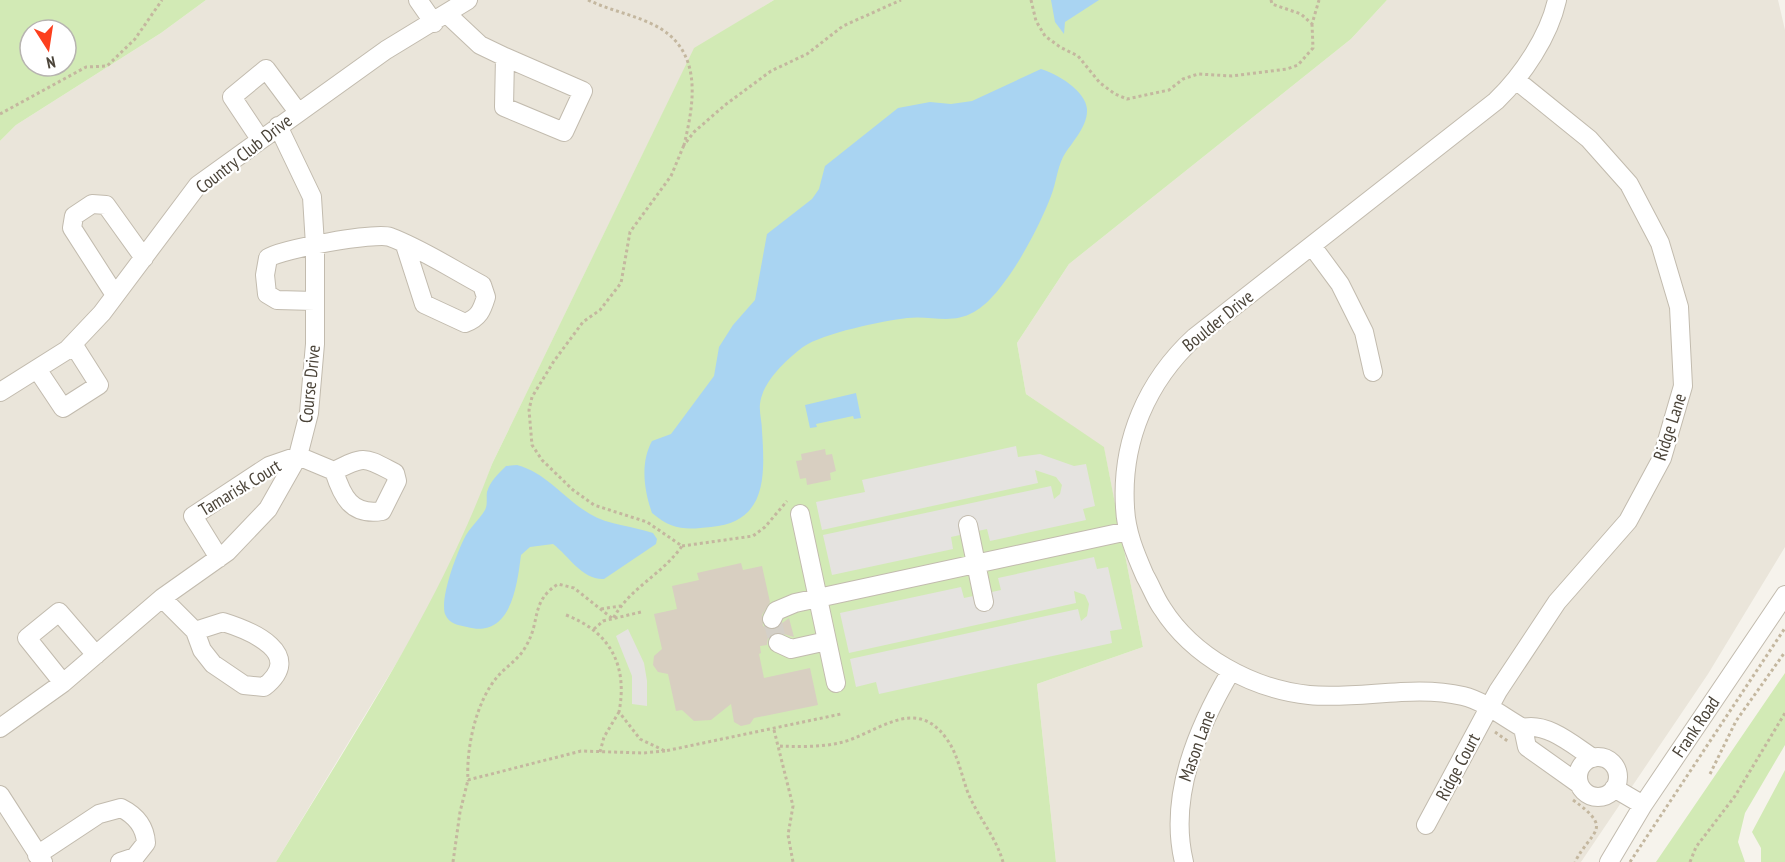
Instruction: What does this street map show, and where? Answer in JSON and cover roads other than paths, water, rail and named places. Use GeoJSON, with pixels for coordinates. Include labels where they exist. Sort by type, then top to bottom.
{"type":"FeatureCollection","features":[{"type":"Feature","properties":{"kind":"street"},"geometry":{"type":"LineString","coordinates":[[418,0],[441,19],[480,45],[583,91],[564,132],[504,107],[505,57]]}},
{"type":"Feature","properties":{"kind":"street","name":"Country Club Drive"},"geometry":{"type":"LineString","coordinates":[[0,392],[73,344],[115,296],[198,185],[386,50],[441,19],[468,0]]}},
{"type":"Feature","properties":{"kind":"street","name":"Boulder Drive"},"geometry":{"type":"LineString","coordinates":[[1557,0],[1535,50],[1516,80],[1468,126],[1195,337],[1170,363],[1155,383],[1143,405],[1129,448],[1124,494],[1128,531],[1134,552],[1161,608],[1196,646],[1231,671],[1258,683],[1298,693],[1336,696],[1443,692],[1466,696],[1523,728],[1534,725],[1560,736],[1593,758],[1603,758],[1614,765],[1618,778],[1614,788]]}},
{"type":"Feature","properties":{"kind":"street"},"geometry":{"type":"LineString","coordinates":[[260,139],[232,96],[266,69],[298,112]]}},
{"type":"Feature","properties":{"kind":"street","name":"Ridge Lane"},"geometry":{"type":"LineString","coordinates":[[1489,708],[1557,602],[1628,521],[1662,458],[1683,386],[1679,307],[1660,243],[1629,184],[1589,139],[1516,80]]}},
{"type":"Feature","properties":{"kind":"street","name":"Course Drive"},"geometry":{"type":"LineString","coordinates":[[0,728],[63,683],[162,598],[219,558],[268,508],[298,456],[309,413],[315,301],[315,245],[312,197],[278,126]]}},
{"type":"Feature","properties":{"kind":"street"},"geometry":{"type":"LineString","coordinates":[[115,296],[72,228],[74,216],[92,204],[106,205],[144,258]]}},
{"type":"Feature","properties":{"kind":"street"},"geometry":{"type":"LineString","coordinates":[[315,301],[277,300],[267,294],[265,275],[268,258],[277,252],[315,245],[388,236],[482,285],[486,297],[481,313],[474,320],[465,323],[424,304],[405,245]]}},
{"type":"Feature","properties":{"kind":"street"},"geometry":{"type":"LineString","coordinates":[[1312,246],[1340,284],[1364,332],[1373,372]]}},
{"type":"Feature","properties":{"kind":"street"},"geometry":{"type":"LineString","coordinates":[[36,369],[63,408],[99,385],[73,344]]}},
{"type":"Feature","properties":{"kind":"street"},"geometry":{"type":"LineString","coordinates":[[298,456],[334,471]]}},
{"type":"Feature","properties":{"kind":"street","name":"Tamarisk Court"},"geometry":{"type":"LineString","coordinates":[[219,558],[193,516],[269,466],[298,456]]}},
{"type":"Feature","properties":{"kind":"street"},"geometry":{"type":"LineString","coordinates":[[793,508],[818,599],[836,683]]}},
{"type":"Feature","properties":{"kind":"street"},"geometry":{"type":"LineString","coordinates":[[968,525],[984,602]]}},
{"type":"Feature","properties":{"kind":"street"},"geometry":{"type":"LineString","coordinates":[[772,619],[776,611],[783,607],[1128,531]]}},
{"type":"Feature","properties":{"kind":"street","name":"Frank Road"},"geometry":{"type":"LineString","coordinates":[[1610,862],[1643,804],[1785,595]]}},
{"type":"Feature","properties":{"kind":"street"},"geometry":{"type":"LineString","coordinates":[[162,598],[195,631],[207,658],[244,685],[264,687],[279,670],[280,658],[269,643],[229,624],[214,623],[195,631]]}},
{"type":"Feature","properties":{"kind":"street"},"geometry":{"type":"LineString","coordinates":[[63,683],[27,638],[58,612],[96,655]]}},
{"type":"Feature","properties":{"kind":"street"},"geometry":{"type":"LineString","coordinates":[[778,643],[791,648],[826,641]]}},
{"type":"Feature","properties":{"kind":"street","name":"Mason Lane"},"geometry":{"type":"LineString","coordinates":[[1184,862],[1180,794],[1210,708],[1231,671]]}},
{"type":"Feature","properties":{"kind":"street","name":"Ridge Court"},"geometry":{"type":"LineString","coordinates":[[1426,825],[1489,708]]}},
{"type":"Feature","properties":{"kind":"street"},"geometry":{"type":"LineString","coordinates":[[1523,728],[1527,747],[1575,791],[1583,790],[1594,796],[1606,795],[1614,788],[1643,804]]}},
{"type":"Feature","properties":{"kind":"street"},"geometry":{"type":"LineString","coordinates":[[1575,791],[1581,767],[1593,758]]}},
{"type":"Feature","properties":{"kind":"street"},"geometry":{"type":"LineString","coordinates":[[0,795],[6,819],[40,858],[99,814],[121,808],[129,812],[142,825],[146,843],[135,857],[120,862]]}},
{"type":"Feature","properties":{"kind":"water"},"geometry":{"type":"Polygon","coordinates":[[[1051,0],[1099,0],[1065,22],[1064,34],[1055,22],[1051,0]]]}},
{"type":"Feature","properties":{"kind":"water"},"geometry":{"type":"Polygon","coordinates":[[[1041,69],[1054,74],[1076,89],[1085,102],[1087,116],[1063,157],[1053,191],[1038,225],[1019,260],[997,292],[985,304],[966,316],[949,319],[916,317],[883,322],[838,332],[803,347],[770,379],[762,396],[760,407],[763,448],[762,480],[753,506],[743,516],[729,523],[702,528],[679,528],[666,523],[652,513],[644,477],[648,449],[652,441],[671,434],[714,376],[719,347],[733,325],[755,300],[767,234],[812,199],[819,189],[825,166],[898,108],[930,102],[951,104],[972,101],[1041,69]]]}},
{"type":"Feature","properties":{"kind":"water"},"geometry":{"type":"Polygon","coordinates":[[[856,393],[861,418],[854,419],[853,416],[816,424],[817,427],[810,428],[805,405],[856,393]]]}},
{"type":"Feature","properties":{"kind":"water"},"geometry":{"type":"Polygon","coordinates":[[[517,465],[537,474],[597,518],[653,533],[657,539],[656,544],[604,579],[582,572],[553,544],[530,547],[521,555],[514,595],[502,618],[482,629],[454,624],[445,614],[444,607],[447,587],[457,555],[466,535],[485,510],[487,492],[492,481],[506,466],[517,465]]]}},
{"type":"Feature","properties":{"kind":"tunnel"},"geometry":{"type":"LineString","coordinates":[[772,619],[778,643]]}}]}
